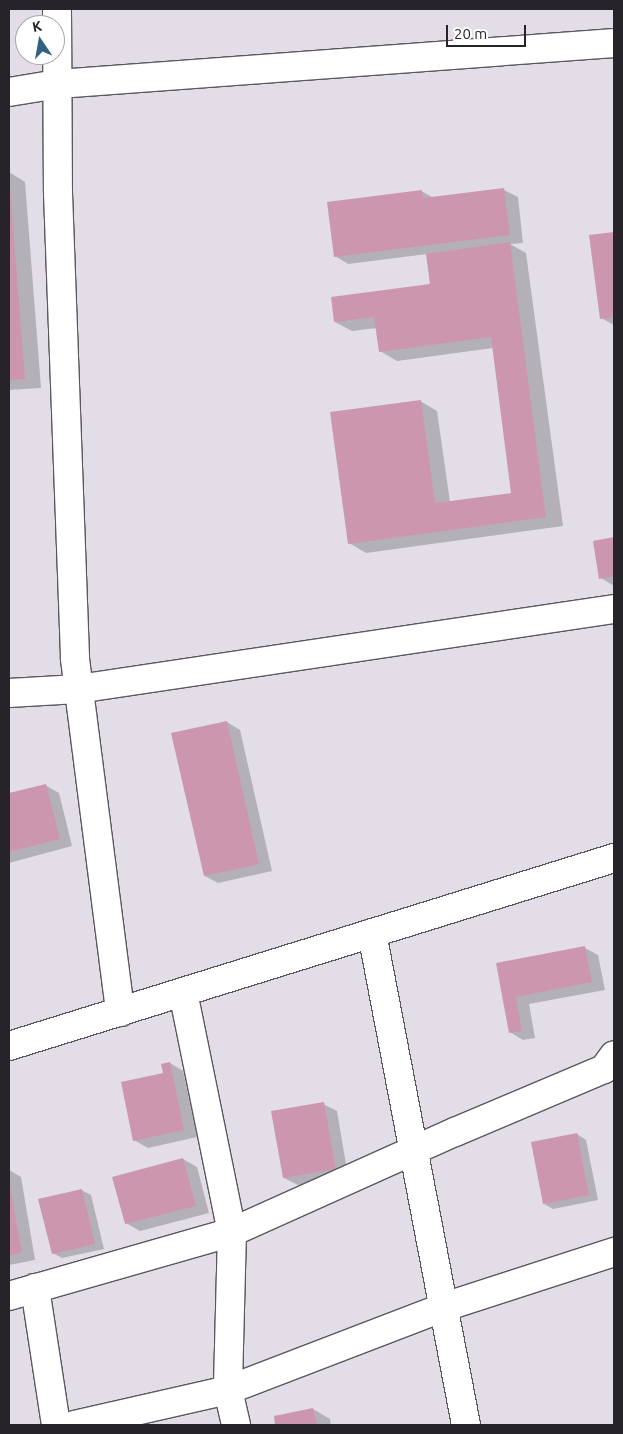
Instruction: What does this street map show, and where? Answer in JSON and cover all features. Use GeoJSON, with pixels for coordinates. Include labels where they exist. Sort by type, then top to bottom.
{"type":"FeatureCollection","features":[{"type":"Feature","properties":{"kind":"street"},"geometry":{"type":"LineString","coordinates":[[57,9],[58,193],[75,659],[120,1012]]}},
{"type":"Feature","properties":{"kind":"street"},"geometry":{"type":"LineString","coordinates":[[9,92],[58,84],[614,42]]}},
{"type":"Feature","properties":{"kind":"street"},"geometry":{"type":"LineString","coordinates":[[9,693],[78,689],[614,608]]}},
{"type":"Feature","properties":{"kind":"street"},"geometry":{"type":"LineString","coordinates":[[9,1046],[614,858]]}},
{"type":"Feature","properties":{"kind":"street"},"geometry":{"type":"LineString","coordinates":[[372,933],[415,1150],[466,1425]]}},
{"type":"Feature","properties":{"kind":"street"},"geometry":{"type":"LineString","coordinates":[[184,992],[232,1232],[228,1390],[236,1425]]}},
{"type":"Feature","properties":{"kind":"street"},"geometry":{"type":"LineString","coordinates":[[9,1296],[232,1232],[415,1150],[604,1069],[614,1055]]}},
{"type":"Feature","properties":{"kind":"street"},"geometry":{"type":"LineString","coordinates":[[74,1425],[228,1390],[444,1306],[614,1252]]}},
{"type":"Feature","properties":{"kind":"street"},"geometry":{"type":"LineString","coordinates":[[35,1288],[56,1425]]}},
{"type":"Feature","properties":{"kind":"building"},"geometry":{"type":"Polygon","coordinates":[[[9,188],[25,379],[9,380],[9,188]]]}},
{"type":"Feature","properties":{"kind":"building"},"geometry":{"type":"Polygon","coordinates":[[[504,188],[510,235],[334,257],[327,202],[422,190],[423,198],[504,188]]]}},
{"type":"Feature","properties":{"kind":"building"},"geometry":{"type":"Polygon","coordinates":[[[614,232],[614,317],[600,319],[589,235],[614,232]]]}},
{"type":"Feature","properties":{"kind":"building"},"geometry":{"type":"Polygon","coordinates":[[[510,242],[546,517],[348,544],[330,412],[421,400],[435,503],[511,493],[491,337],[379,352],[374,317],[334,322],[331,297],[430,284],[426,254],[510,242]]]}},
{"type":"Feature","properties":{"kind":"building"},"geometry":{"type":"Polygon","coordinates":[[[614,537],[614,576],[599,579],[593,541],[614,537]]]}},
{"type":"Feature","properties":{"kind":"building"},"geometry":{"type":"Polygon","coordinates":[[[227,721],[259,864],[204,876],[171,733],[227,721]]]}},
{"type":"Feature","properties":{"kind":"building"},"geometry":{"type":"Polygon","coordinates":[[[46,784],[60,839],[9,852],[9,793],[46,784]]]}},
{"type":"Feature","properties":{"kind":"building"},"geometry":{"type":"Polygon","coordinates":[[[585,946],[592,982],[516,997],[522,1031],[509,1033],[496,963],[585,946]]]}},
{"type":"Feature","properties":{"kind":"building"},"geometry":{"type":"Polygon","coordinates":[[[170,1062],[184,1130],[133,1141],[121,1082],[163,1073],[161,1064],[170,1062]]]}},
{"type":"Feature","properties":{"kind":"building"},"geometry":{"type":"Polygon","coordinates":[[[324,1102],[336,1169],[283,1178],[271,1111],[324,1102]]]}},
{"type":"Feature","properties":{"kind":"building"},"geometry":{"type":"Polygon","coordinates":[[[577,1133],[589,1195],[543,1204],[531,1142],[577,1133]]]}},
{"type":"Feature","properties":{"kind":"building"},"geometry":{"type":"Polygon","coordinates":[[[183,1158],[196,1206],[125,1224],[112,1177],[183,1158]]]}},
{"type":"Feature","properties":{"kind":"building"},"geometry":{"type":"Polygon","coordinates":[[[9,1180],[22,1253],[9,1255],[9,1180]]]}},
{"type":"Feature","properties":{"kind":"building"},"geometry":{"type":"Polygon","coordinates":[[[82,1189],[95,1244],[52,1254],[38,1199],[82,1189]]]}},
{"type":"Feature","properties":{"kind":"building"},"geometry":{"type":"Polygon","coordinates":[[[313,1408],[317,1425],[275,1425],[274,1416],[313,1408]]]}}]}
